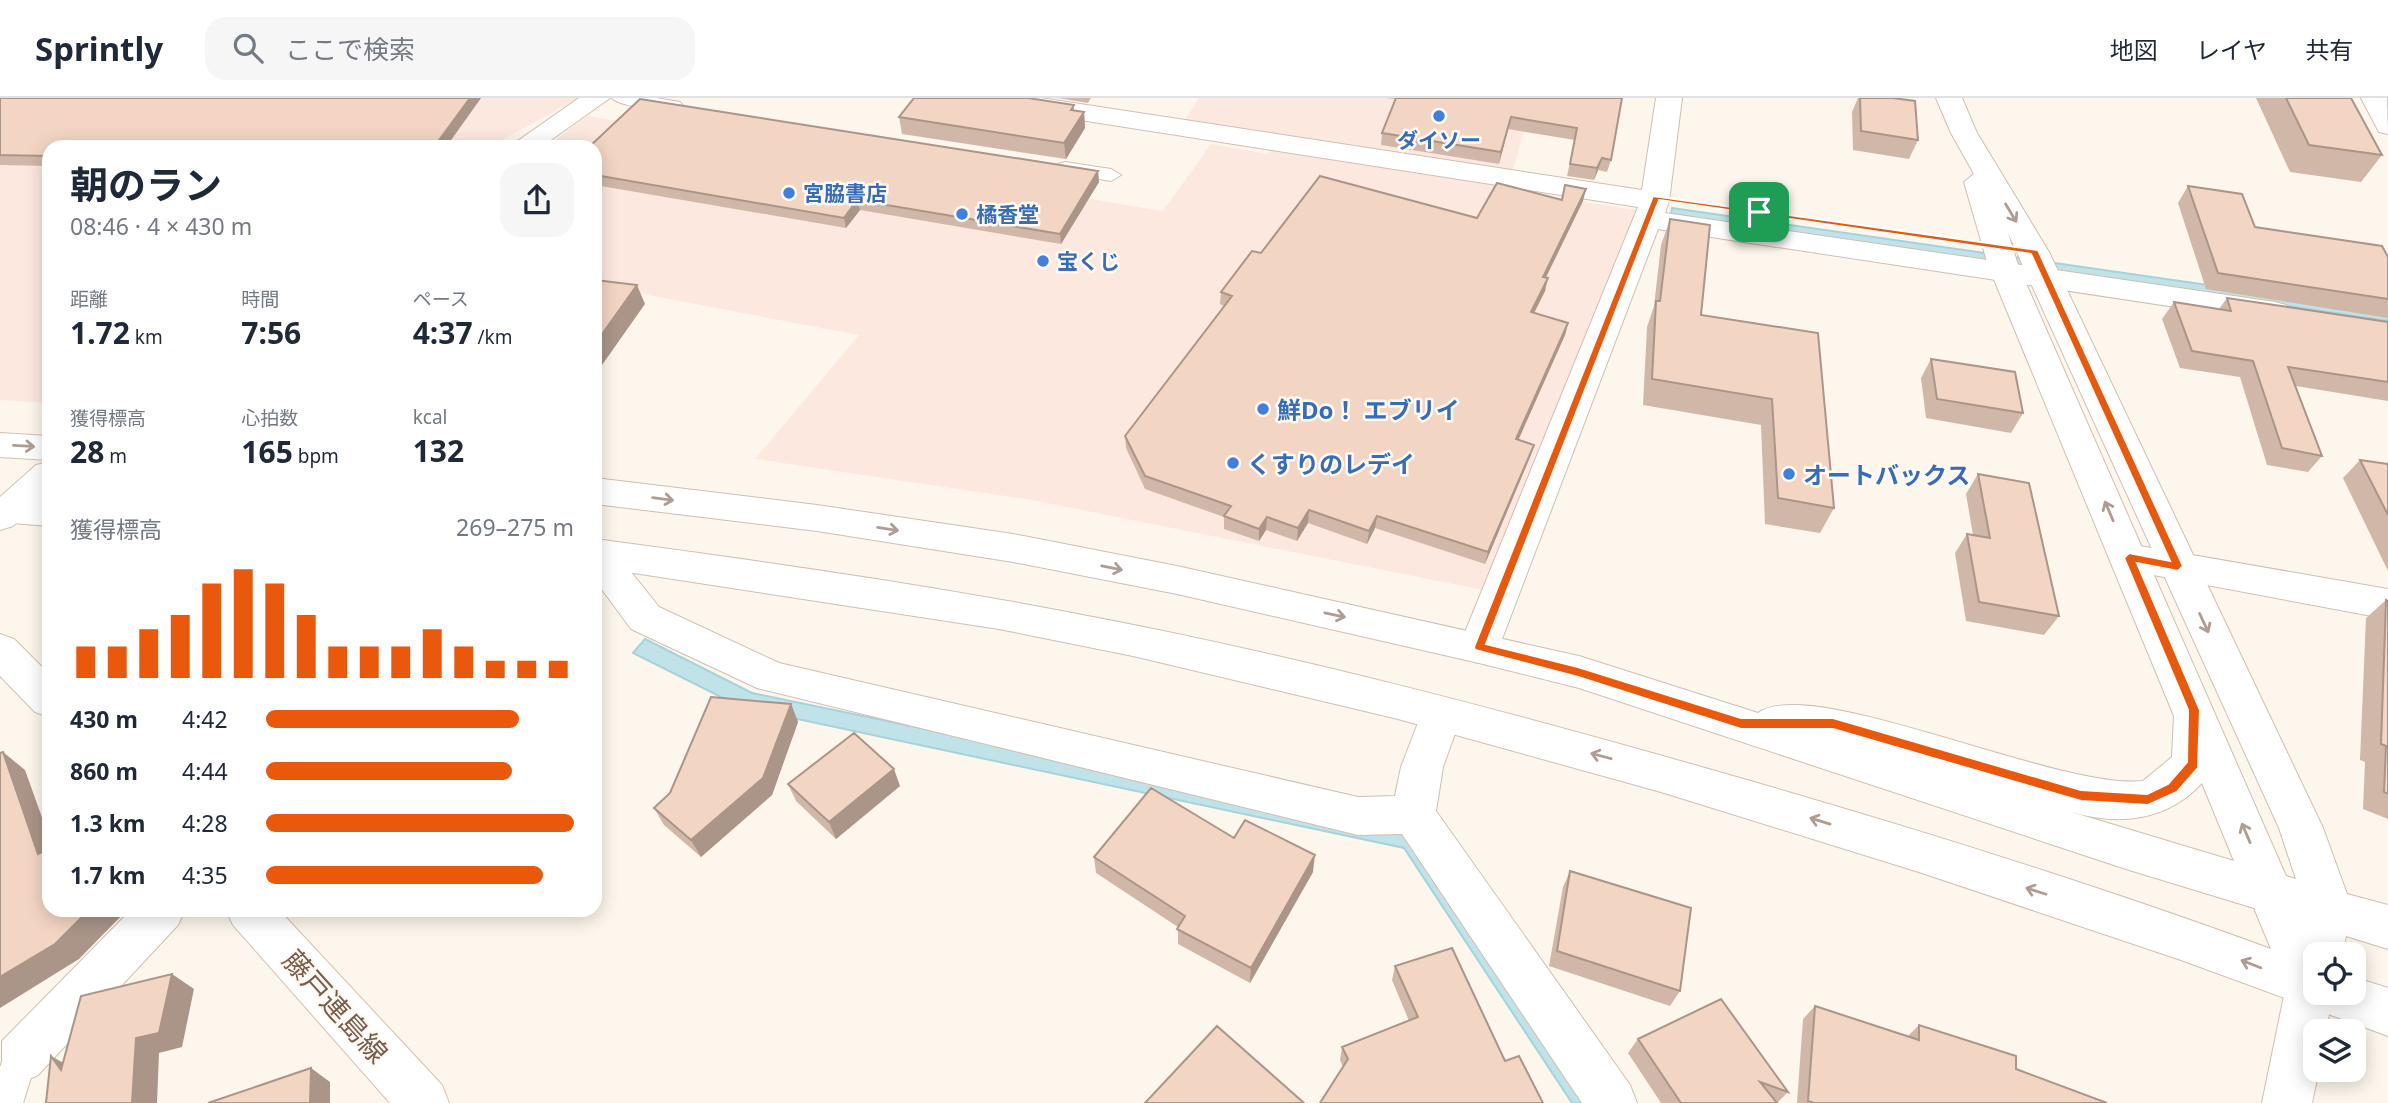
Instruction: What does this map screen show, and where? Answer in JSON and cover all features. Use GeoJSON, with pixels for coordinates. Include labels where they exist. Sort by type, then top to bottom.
{"type":"FeatureCollection","features":[{"type":"Feature","properties":{"kind":"street"},"geometry":{"type":"LineString","coordinates":[[534,140],[597,98]]}},
{"type":"Feature","properties":{"kind":"street"},"geometry":{"type":"LineString","coordinates":[[990,98],[1653,206],[2299,303]]}},
{"type":"Feature","properties":{"kind":"street"},"geometry":{"type":"LineString","coordinates":[[1479,647],[1653,206],[1669,98]]}},
{"type":"Feature","properties":{"kind":"street"},"geometry":{"type":"LineString","coordinates":[[1949,98],[2021,263],[2129,558],[2270,890],[2303,951]]}},
{"type":"Feature","properties":{"kind":"street"},"geometry":{"type":"LineString","coordinates":[[2374,98],[2388,126]]}},
{"type":"Feature","properties":{"kind":"street"},"geometry":{"type":"LineString","coordinates":[[1964,133],[2021,263],[2178,566],[2301,828],[2330,909],[2324,942]]}},
{"type":"Feature","properties":{"kind":"street"},"geometry":{"type":"LineString","coordinates":[[0,445],[42,448]]}},
{"type":"Feature","properties":{"kind":"street"},"geometry":{"type":"LineString","coordinates":[[2,512],[42,480]]}},
{"type":"Feature","properties":{"kind":"street"},"geometry":{"type":"LineString","coordinates":[[602,492],[817,518],[1013,548],[1177,580],[1479,647],[1578,672],[2126,849],[2388,927]]}},
{"type":"Feature","properties":{"kind":"street"},"geometry":{"type":"LineString","coordinates":[[2,512],[42,513]]}},
{"type":"Feature","properties":{"kind":"street"},"geometry":{"type":"LineString","coordinates":[[602,554],[931,601],[1136,641],[1441,715],[1629,764],[1858,832],[2189,941],[2303,973]]}},
{"type":"Feature","properties":{"kind":"street"},"geometry":{"type":"LineString","coordinates":[[2129,558],[2388,604]]}},
{"type":"Feature","properties":{"kind":"street"},"geometry":{"type":"LineString","coordinates":[[602,562],[645,618],[771,677],[1358,816],[1414,815]]}},
{"type":"Feature","properties":{"kind":"street"},"geometry":{"type":"LineString","coordinates":[[0,650],[42,693]]}},
{"type":"Feature","properties":{"kind":"street"},"geometry":{"type":"LineString","coordinates":[[1741,723],[1833,723],[2081,796],[2148,800],[2172,788],[2193,764],[2194,710]]}},
{"type":"Feature","properties":{"kind":"street"},"geometry":{"type":"LineString","coordinates":[[1441,715],[1422,767],[1414,815],[1612,1103]]}},
{"type":"Feature","properties":{"kind":"street"},"geometry":{"type":"LineString","coordinates":[[20,1058],[155,917]]}},
{"type":"Feature","properties":{"kind":"street","name":"藤戸連島線"},"geometry":{"type":"LineString","coordinates":[[254,917],[424,1103]]}},
{"type":"Feature","properties":{"kind":"street"},"geometry":{"type":"LineString","coordinates":[[2366,1001],[2388,1012]]}},
{"type":"Feature","properties":{"kind":"street"},"geometry":{"type":"LineString","coordinates":[[2287,1103],[2310,1005]]}},
{"type":"Feature","properties":{"kind":"lane"},"geometry":{"type":"LineString","coordinates":[[621,98],[689,109]]}},
{"type":"Feature","properties":{"kind":"lane"},"geometry":{"type":"LineString","coordinates":[[1043,165],[1111,175]]}},
{"type":"Feature","properties":{"kind":"lane"},"geometry":{"type":"LineString","coordinates":[[6,1103],[20,1058]]}},
{"type":"Feature","properties":{"kind":"shaded area"},"geometry":{"type":"Polygon","coordinates":[[[0,98],[579,98],[502,140],[42,140],[42,403],[0,400],[0,98]]]}},
{"type":"Feature","properties":{"kind":"shaded area"},"geometry":{"type":"Polygon","coordinates":[[[1199,98],[1534,98],[1507,190],[1642,211],[1483,590],[1032,500],[755,459],[859,335],[602,286],[602,140],[555,140],[587,116],[1163,211],[1211,144],[1268,154],[1275,138],[1182,124],[1199,98]]]}},
{"type":"Feature","properties":{"kind":"water"},"geometry":{"type":"Polygon","coordinates":[[[1672,208],[2388,311],[2388,321],[1671,214],[1672,208]]]}},
{"type":"Feature","properties":{"kind":"water"},"geometry":{"type":"Polygon","coordinates":[[[645,639],[752,693],[1416,831],[1604,1103],[1572,1103],[1404,848],[741,707],[633,653],[645,639]]]}},
{"type":"Feature","properties":{"kind":"building"},"geometry":{"type":"Polygon","coordinates":[[[0,98],[470,98],[439,140],[42,140],[42,156],[0,155],[0,98]]]}},
{"type":"Feature","properties":{"kind":"building"},"geometry":{"type":"Polygon","coordinates":[[[914,98],[1028,98],[1074,105],[1071,110],[1084,112],[1064,143],[899,117],[914,98]]]}},
{"type":"Feature","properties":{"kind":"building"},"geometry":{"type":"Polygon","coordinates":[[[1396,98],[1622,98],[1611,160],[1602,158],[1597,168],[1570,164],[1577,128],[1511,117],[1501,152],[1382,133],[1396,98]]]}},
{"type":"Feature","properties":{"kind":"building"},"geometry":{"type":"Polygon","coordinates":[[[1860,98],[1915,101],[1918,140],[1861,131],[1860,98]]]}},
{"type":"Feature","properties":{"kind":"building"},"geometry":{"type":"Polygon","coordinates":[[[2286,98],[2351,98],[2382,155],[2309,145],[2286,98]]]}},
{"type":"Feature","properties":{"kind":"building"},"geometry":{"type":"Polygon","coordinates":[[[640,99],[1098,171],[1060,234],[857,200],[844,218],[602,176],[602,140],[596,140],[640,99]]]}},
{"type":"Feature","properties":{"kind":"building"},"geometry":{"type":"Polygon","coordinates":[[[1320,176],[1477,218],[1497,183],[1562,200],[1565,185],[1586,189],[1543,277],[1548,278],[1531,312],[1568,323],[1516,439],[1534,445],[1488,552],[1377,516],[1369,531],[1309,510],[1298,528],[1267,517],[1259,529],[1224,516],[1231,506],[1145,476],[1125,436],[1232,296],[1221,292],[1252,251],[1261,253],[1320,176]]]}},
{"type":"Feature","properties":{"kind":"building"},"geometry":{"type":"Polygon","coordinates":[[[2188,186],[2242,194],[2255,227],[2382,246],[2388,257],[2388,299],[2218,273],[2188,186]]]}},
{"type":"Feature","properties":{"kind":"building"},"geometry":{"type":"Polygon","coordinates":[[[1670,219],[1710,225],[1701,315],[1818,333],[1834,508],[1778,498],[1772,399],[1652,379],[1656,301],[1660,301],[1670,219]]]}},
{"type":"Feature","properties":{"kind":"building"},"geometry":{"type":"Polygon","coordinates":[[[602,281],[637,285],[602,334],[602,281]]]}},
{"type":"Feature","properties":{"kind":"building"},"geometry":{"type":"Polygon","coordinates":[[[2227,298],[2388,322],[2388,382],[2288,367],[2322,456],[2282,448],[2253,361],[2192,351],[2174,302],[2231,311],[2227,298]]]}},
{"type":"Feature","properties":{"kind":"building"},"geometry":{"type":"Polygon","coordinates":[[[1931,359],[2015,372],[2023,413],[1937,399],[1931,359]]]}},
{"type":"Feature","properties":{"kind":"building"},"geometry":{"type":"Polygon","coordinates":[[[2360,460],[2388,464],[2388,515],[2360,460]]]}},
{"type":"Feature","properties":{"kind":"building"},"geometry":{"type":"Polygon","coordinates":[[[1978,474],[2029,483],[2059,616],[1979,602],[1967,534],[1990,538],[1978,474]]]}},
{"type":"Feature","properties":{"kind":"building"},"geometry":{"type":"Polygon","coordinates":[[[2386,600],[2388,794],[2384,792],[2386,746],[2381,744],[2386,600]]]}},
{"type":"Feature","properties":{"kind":"building"},"geometry":{"type":"Polygon","coordinates":[[[711,697],[791,704],[763,778],[691,840],[654,808],[670,793],[711,697]]]}},
{"type":"Feature","properties":{"kind":"building"},"geometry":{"type":"Polygon","coordinates":[[[854,733],[894,769],[829,822],[788,784],[854,733]]]}},
{"type":"Feature","properties":{"kind":"building"},"geometry":{"type":"Polygon","coordinates":[[[3,752],[38,854],[42,852],[42,917],[82,917],[55,944],[0,977],[0,753],[3,752]]]}},
{"type":"Feature","properties":{"kind":"building"},"geometry":{"type":"Polygon","coordinates":[[[1151,788],[1234,838],[1245,820],[1315,855],[1251,968],[1177,929],[1185,916],[1094,857],[1151,788]]]}},
{"type":"Feature","properties":{"kind":"building"},"geometry":{"type":"Polygon","coordinates":[[[1570,871],[1691,908],[1680,991],[1557,951],[1570,871]]]}},
{"type":"Feature","properties":{"kind":"building"},"geometry":{"type":"Polygon","coordinates":[[[1452,948],[1505,1061],[1519,1056],[1543,1103],[1320,1103],[1348,1059],[1342,1047],[1418,1017],[1395,966],[1452,948]]]}},
{"type":"Feature","properties":{"kind":"building"},"geometry":{"type":"Polygon","coordinates":[[[172,974],[159,1033],[136,1038],[132,1103],[46,1103],[51,1056],[61,1070],[81,996],[172,974]]]}},
{"type":"Feature","properties":{"kind":"building"},"geometry":{"type":"Polygon","coordinates":[[[1721,999],[1788,1092],[1760,1082],[1777,1103],[1681,1103],[1638,1039],[1721,999]]]}},
{"type":"Feature","properties":{"kind":"building"},"geometry":{"type":"Polygon","coordinates":[[[1815,1006],[1919,1040],[1919,1025],[2016,1056],[2016,1069],[2107,1103],[1814,1103],[1808,1101],[1815,1006]]]}},
{"type":"Feature","properties":{"kind":"building"},"geometry":{"type":"Polygon","coordinates":[[[1217,1026],[1304,1103],[1145,1103],[1217,1026]]]}},
{"type":"Feature","properties":{"kind":"building"},"geometry":{"type":"Polygon","coordinates":[[[311,1068],[310,1103],[208,1103],[311,1068]]]}},
{"type":"Feature","properties":{"kind":"place","name":"ダイソー"},"geometry":{"type":"Point","coordinates":[1439,116]}},
{"type":"Feature","properties":{"kind":"place","name":"宮脇書店"},"geometry":{"type":"Point","coordinates":[789,193]}},
{"type":"Feature","properties":{"kind":"place","name":"橘香堂"},"geometry":{"type":"Point","coordinates":[962,214]}},
{"type":"Feature","properties":{"kind":"place","name":"宝くじ"},"geometry":{"type":"Point","coordinates":[1043,261]}},
{"type":"Feature","properties":{"kind":"place","name":"鮮Do！ エブリイ"},"geometry":{"type":"Point","coordinates":[1263,409]}},
{"type":"Feature","properties":{"kind":"place","name":"くすりのレデイ"},"geometry":{"type":"Point","coordinates":[1233,463]}},
{"type":"Feature","properties":{"kind":"place","name":"オートバックス"},"geometry":{"type":"Point","coordinates":[1789,474]}},
{"type":"Feature","properties":{"kind":"route"},"geometry":{"type":"LineString","coordinates":[[1656,197],[1759,212],[2035,252],[2178,566],[2129,558],[2194,710],[2193,764],[2172,788],[2148,800],[2120,801],[2081,796],[1833,723],[1741,723],[1578,672],[1479,647],[1656,197]]}}]}
